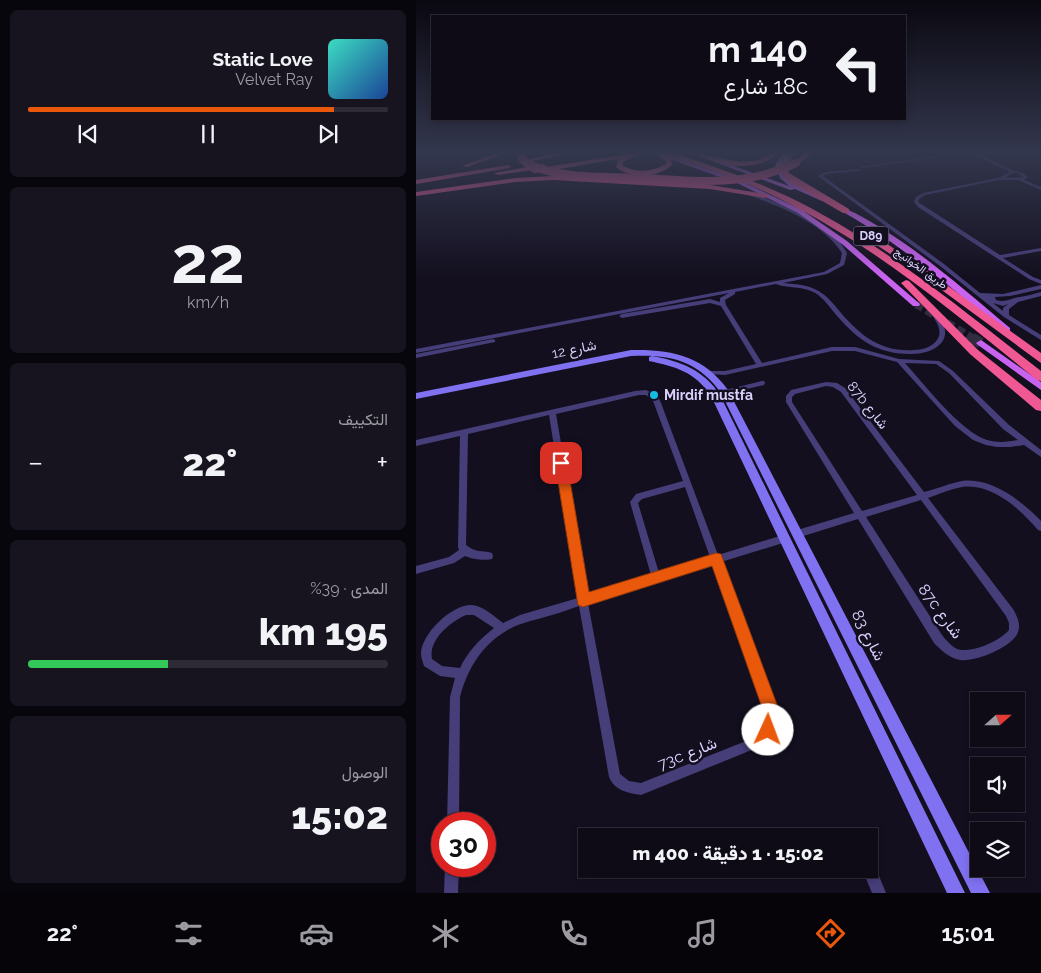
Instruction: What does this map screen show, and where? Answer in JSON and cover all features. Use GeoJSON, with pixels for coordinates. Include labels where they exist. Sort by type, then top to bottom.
{"type":"FeatureCollection","features":[{"type":"Feature","properties":{"kind":"highway"},"geometry":{"type":"LineString","coordinates":[[752,194],[765,196]]}},
{"type":"Feature","properties":{"kind":"highway"},"geometry":{"type":"LineString","coordinates":[[757,194],[789,206]]}},
{"type":"Feature","properties":{"kind":"highway","name":"طريق الخوانيج"},"geometry":{"type":"LineString","coordinates":[[775,194],[829,222],[865,244],[928,288],[1041,377]]}},
{"type":"Feature","properties":{"kind":"highway","name":"طريق الخوانيج"},"geometry":{"type":"LineString","coordinates":[[789,194],[856,227],[916,267],[1040,358]]}},
{"type":"Feature","properties":{"kind":"highway"},"geometry":{"type":"LineString","coordinates":[[817,194],[846,210]]}},
{"type":"Feature","properties":{"kind":"highway"},"geometry":{"type":"LineString","coordinates":[[829,222],[896,274],[922,303],[974,352],[1041,407]]}},
{"type":"Feature","properties":{"kind":"main road"},"geometry":{"type":"LineString","coordinates":[[763,194],[789,206],[838,238],[922,303]]}},
{"type":"Feature","properties":{"kind":"main road"},"geometry":{"type":"LineString","coordinates":[[801,194],[832,208],[879,235],[938,274]]}},
{"type":"Feature","properties":{"kind":"main road"},"geometry":{"type":"LineString","coordinates":[[811,194],[846,210],[899,243],[1040,358]]}},
{"type":"Feature","properties":{"kind":"main road"},"geometry":{"type":"LineString","coordinates":[[980,343],[1041,387]]}},
{"type":"Feature","properties":{"kind":"street"},"geometry":{"type":"LineString","coordinates":[[416,351],[825,273],[840,266],[846,258],[844,249],[799,215],[763,198],[744,194]]}},
{"type":"Feature","properties":{"kind":"street"},"geometry":{"type":"LineString","coordinates":[[844,194],[942,265],[1006,316],[1041,338]]}},
{"type":"Feature","properties":{"kind":"street"},"geometry":{"type":"LineString","coordinates":[[926,194],[916,200],[920,206],[1030,278],[1041,282]]}},
{"type":"Feature","properties":{"kind":"street"},"geometry":{"type":"LineString","coordinates":[[998,257],[1041,249]]}},
{"type":"Feature","properties":{"kind":"street"},"geometry":{"type":"LineString","coordinates":[[1030,278],[1038,288],[992,300],[1001,304],[1041,294]]}},
{"type":"Feature","properties":{"kind":"street"},"geometry":{"type":"LineString","coordinates":[[629,310],[779,284],[807,288],[822,296],[867,342],[887,350],[920,352],[929,349],[941,340],[942,328],[922,303]]}},
{"type":"Feature","properties":{"kind":"street"},"geometry":{"type":"LineString","coordinates":[[735,292],[722,299],[723,305],[760,365]]}},
{"type":"Feature","properties":{"kind":"street"},"geometry":{"type":"LineString","coordinates":[[974,292],[991,296],[1014,294]]}},
{"type":"Feature","properties":{"kind":"street"},"geometry":{"type":"LineString","coordinates":[[1006,316],[1008,306],[1021,298]]}},
{"type":"Feature","properties":{"kind":"street"},"geometry":{"type":"LineString","coordinates":[[416,356],[706,302],[723,305]]}},
{"type":"Feature","properties":{"kind":"street"},"geometry":{"type":"LineString","coordinates":[[709,372],[725,373],[847,347],[899,361],[930,361],[944,366],[994,416],[1041,454]]}},
{"type":"Feature","properties":{"kind":"street","name":"شارع 12"},"geometry":{"type":"LineString","coordinates":[[416,396],[619,354],[644,352],[684,359],[709,372],[720,391]]}},
{"type":"Feature","properties":{"kind":"street","name":"شارع 12"},"geometry":{"type":"LineString","coordinates":[[416,402],[624,360],[641,359],[665,361],[686,368],[720,391]]}},
{"type":"Feature","properties":{"kind":"street"},"geometry":{"type":"LineString","coordinates":[[899,361],[968,436],[991,444],[1002,445],[1026,442]]}},
{"type":"Feature","properties":{"kind":"street"},"geometry":{"type":"LineString","coordinates":[[725,373],[722,377],[720,391],[760,488],[956,893]]}},
{"type":"Feature","properties":{"kind":"street"},"geometry":{"type":"LineString","coordinates":[[484,389],[486,386],[518,375]]}},
{"type":"Feature","properties":{"kind":"street"},"geometry":{"type":"LineString","coordinates":[[720,391],[762,383]]}},
{"type":"Feature","properties":{"kind":"street","name":"87b شارع"},"geometry":{"type":"LineString","coordinates":[[860,515],[789,402],[789,396],[793,392],[826,384],[840,387],[921,496]]}},
{"type":"Feature","properties":{"kind":"street"},"geometry":{"type":"LineString","coordinates":[[416,402],[448,393],[451,389]]}},
{"type":"Feature","properties":{"kind":"street","name":"شارع 83"},"geometry":{"type":"LineString","coordinates":[[720,391],[797,534],[981,893]]}},
{"type":"Feature","properties":{"kind":"street","name":"73c شارع"},"geometry":{"type":"LineString","coordinates":[[635,392],[650,394],[657,399],[771,710],[768,730],[755,743],[641,789],[626,787],[620,783],[612,769],[552,412],[635,392]]}},
{"type":"Feature","properties":{"kind":"street"},"geometry":{"type":"LineString","coordinates":[[416,443],[552,412]]}},
{"type":"Feature","properties":{"kind":"street"},"geometry":{"type":"LineString","coordinates":[[464,432],[462,544],[465,551],[489,556]]}},
{"type":"Feature","properties":{"kind":"street"},"geometry":{"type":"LineString","coordinates":[[656,577],[634,502],[639,496],[687,483]]}},
{"type":"Feature","properties":{"kind":"street"},"geometry":{"type":"LineString","coordinates":[[760,488],[764,486],[767,488],[787,528],[797,534],[954,486],[981,486],[1000,492],[1021,506],[1041,527]]}},
{"type":"Feature","properties":{"kind":"street","name":"87c شارع"},"geometry":{"type":"LineString","coordinates":[[860,515],[938,638],[947,648],[965,655],[977,653],[1007,640],[1014,631],[1014,624],[1008,610],[921,496]]}},
{"type":"Feature","properties":{"kind":"street"},"geometry":{"type":"LineString","coordinates":[[452,812],[455,697],[462,673],[483,643],[502,628],[520,620],[783,538]]}},
{"type":"Feature","properties":{"kind":"street"},"geometry":{"type":"LineString","coordinates":[[416,570],[451,560],[465,551]]}},
{"type":"Feature","properties":{"kind":"street"},"geometry":{"type":"LineString","coordinates":[[462,673],[440,671],[428,662],[426,650],[433,637],[455,615],[468,610],[476,611],[502,628]]}},
{"type":"Feature","properties":{"kind":"street"},"geometry":{"type":"LineString","coordinates":[[451,893],[452,877]]}},
{"type":"Feature","properties":{"kind":"street"},"geometry":{"type":"LineString","coordinates":[[873,878],[879,893]]}},
{"type":"Feature","properties":{"kind":"tunnel"},"geometry":{"type":"LineString","coordinates":[[916,304],[974,339]]}},
{"type":"Feature","properties":{"kind":"tunnel"},"geometry":{"type":"LineString","coordinates":[[972,338],[981,343]]}},
{"type":"Feature","properties":{"kind":"place","name":"Mirdif mustfa"},"geometry":{"type":"Point","coordinates":[654,395]}},
{"type":"Feature","properties":{"kind":"route"},"geometry":{"type":"LineString","coordinates":[[561,463],[583,600],[716,559],[771,710],[768,730]]}}]}
